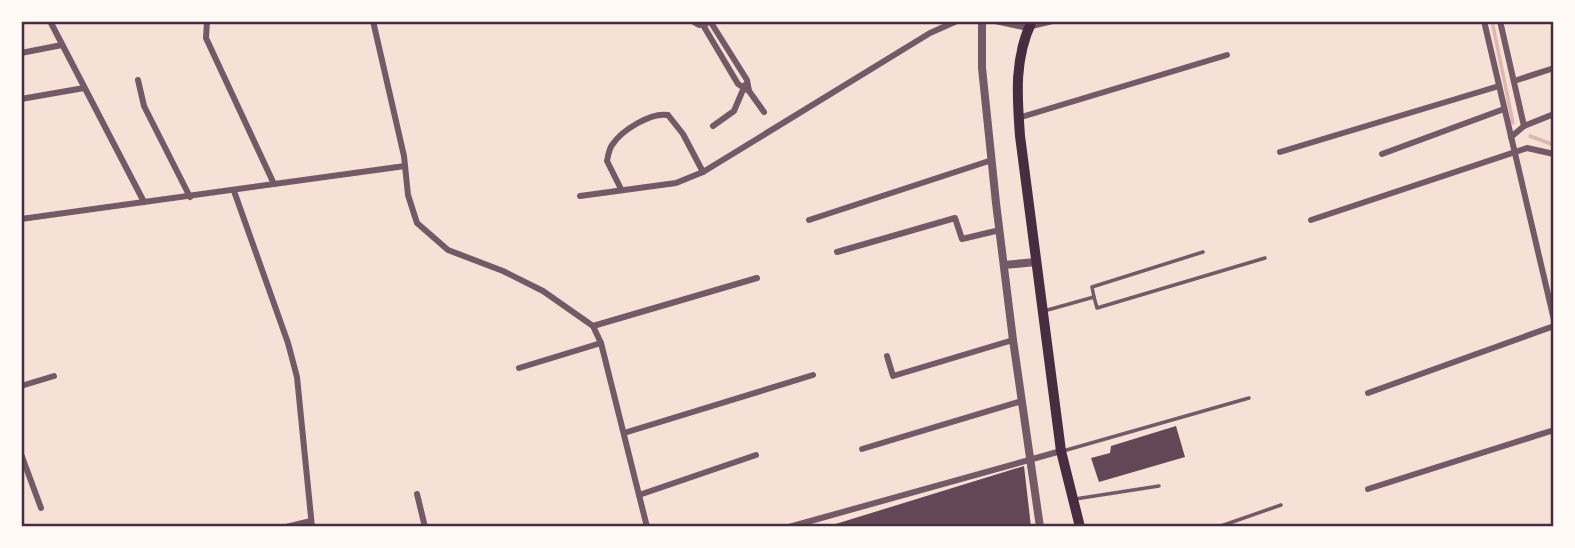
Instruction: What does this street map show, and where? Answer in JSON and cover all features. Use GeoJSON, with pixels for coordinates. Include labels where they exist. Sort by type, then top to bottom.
{"type":"FeatureCollection","features":[{"type":"Feature","properties":{"kind":"main road"},"geometry":{"type":"LineString","coordinates":[[1030,25],[1019,58],[1018,118],[1061,451],[1080,527]]}},
{"type":"Feature","properties":{"kind":"street"},"geometry":{"type":"LineString","coordinates":[[50,21],[144,202]]}},
{"type":"Feature","properties":{"kind":"street"},"geometry":{"type":"LineString","coordinates":[[207,21],[206,37],[274,184]]}},
{"type":"Feature","properties":{"kind":"street"},"geometry":{"type":"LineString","coordinates":[[373,21],[405,166],[408,195],[417,223],[448,250],[503,271],[543,291],[593,326],[601,343],[647,527]]}},
{"type":"Feature","properties":{"kind":"street"},"geometry":{"type":"LineString","coordinates":[[692,21],[707,22]]}},
{"type":"Feature","properties":{"kind":"street"},"geometry":{"type":"LineString","coordinates":[[580,196],[676,183],[704,172],[930,33],[957,21]]}},
{"type":"Feature","properties":{"kind":"street"},"geometry":{"type":"LineString","coordinates":[[982,21],[982,68],[1004,265],[1040,527]]}},
{"type":"Feature","properties":{"kind":"street"},"geometry":{"type":"LineString","coordinates":[[995,21],[1030,25]]}},
{"type":"Feature","properties":{"kind":"street"},"geometry":{"type":"LineString","coordinates":[[1484,21],[1554,320]]}},
{"type":"Feature","properties":{"kind":"street"},"geometry":{"type":"LineString","coordinates":[[1500,21],[1524,125]]}},
{"type":"Feature","properties":{"kind":"street"},"geometry":{"type":"LineString","coordinates":[[707,22],[747,80],[746,90],[734,111],[713,126]]}},
{"type":"Feature","properties":{"kind":"street"},"geometry":{"type":"LineString","coordinates":[[707,22],[738,84],[764,112]]}},
{"type":"Feature","properties":{"kind":"street"},"geometry":{"type":"LineString","coordinates":[[21,53],[62,45]]}},
{"type":"Feature","properties":{"kind":"street"},"geometry":{"type":"LineString","coordinates":[[1018,118],[1227,55]]}},
{"type":"Feature","properties":{"kind":"street"},"geometry":{"type":"LineString","coordinates":[[1514,81],[1554,68]]}},
{"type":"Feature","properties":{"kind":"street"},"geometry":{"type":"LineString","coordinates":[[138,80],[144,106],[190,197]]}},
{"type":"Feature","properties":{"kind":"street"},"geometry":{"type":"LineString","coordinates":[[1280,152],[1499,86]]}},
{"type":"Feature","properties":{"kind":"street"},"geometry":{"type":"LineString","coordinates":[[21,99],[84,88]]}},
{"type":"Feature","properties":{"kind":"street"},"geometry":{"type":"LineString","coordinates":[[1382,154],[1504,109]]}},
{"type":"Feature","properties":{"kind":"street"},"geometry":{"type":"LineString","coordinates":[[621,189],[607,161],[611,146],[637,123],[659,113],[668,115],[683,134],[704,172]]}},
{"type":"Feature","properties":{"kind":"street"},"geometry":{"type":"LineString","coordinates":[[1511,137],[1524,125],[1554,114]]}},
{"type":"Feature","properties":{"kind":"street"},"geometry":{"type":"LineString","coordinates":[[1311,219],[1527,148],[1554,155]]}},
{"type":"Feature","properties":{"kind":"street"},"geometry":{"type":"LineString","coordinates":[[809,220],[992,160]]}},
{"type":"Feature","properties":{"kind":"street"},"geometry":{"type":"LineString","coordinates":[[21,219],[405,166]]}},
{"type":"Feature","properties":{"kind":"street"},"geometry":{"type":"LineString","coordinates":[[234,191],[297,377],[311,524],[286,527]]}},
{"type":"Feature","properties":{"kind":"street"},"geometry":{"type":"LineString","coordinates":[[837,253],[955,218],[962,239],[1000,230]]}},
{"type":"Feature","properties":{"kind":"street"},"geometry":{"type":"LineString","coordinates":[[1004,265],[1035,262]]}},
{"type":"Feature","properties":{"kind":"street"},"geometry":{"type":"LineString","coordinates":[[593,326],[757,278]]}},
{"type":"Feature","properties":{"kind":"street"},"geometry":{"type":"LineString","coordinates":[[1368,393],[1554,326]]}},
{"type":"Feature","properties":{"kind":"street"},"geometry":{"type":"LineString","coordinates":[[887,355],[893,376],[1013,340]]}},
{"type":"Feature","properties":{"kind":"street"},"geometry":{"type":"LineString","coordinates":[[519,368],[601,343]]}},
{"type":"Feature","properties":{"kind":"street"},"geometry":{"type":"LineString","coordinates":[[624,433],[813,375]]}},
{"type":"Feature","properties":{"kind":"street"},"geometry":{"type":"LineString","coordinates":[[21,386],[54,376]]}},
{"type":"Feature","properties":{"kind":"street"},"geometry":{"type":"LineString","coordinates":[[862,449],[1022,401]]}},
{"type":"Feature","properties":{"kind":"street"},"geometry":{"type":"LineString","coordinates":[[1368,489],[1554,430]]}},
{"type":"Feature","properties":{"kind":"street"},"geometry":{"type":"LineString","coordinates":[[789,527],[1061,451]]}},
{"type":"Feature","properties":{"kind":"street"},"geometry":{"type":"LineString","coordinates":[[21,454],[41,508]]}},
{"type":"Feature","properties":{"kind":"street"},"geometry":{"type":"LineString","coordinates":[[639,495],[757,455]]}},
{"type":"Feature","properties":{"kind":"street"},"geometry":{"type":"LineString","coordinates":[[417,494],[425,527]]}},
{"type":"Feature","properties":{"kind":"lane"},"geometry":{"type":"LineString","coordinates":[[1030,25],[1058,21]]}},
{"type":"Feature","properties":{"kind":"lane"},"geometry":{"type":"LineString","coordinates":[[1203,252],[1092,287],[1097,308],[1265,258]]}},
{"type":"Feature","properties":{"kind":"lane"},"geometry":{"type":"LineString","coordinates":[[1042,312],[1094,297]]}},
{"type":"Feature","properties":{"kind":"lane"},"geometry":{"type":"LineString","coordinates":[[1061,451],[1249,398]]}},
{"type":"Feature","properties":{"kind":"lane"},"geometry":{"type":"LineString","coordinates":[[1073,499],[1159,486]]}},
{"type":"Feature","properties":{"kind":"lane"},"geometry":{"type":"LineString","coordinates":[[1218,527],[1281,505]]}},
{"type":"Feature","properties":{"kind":"building"},"geometry":{"type":"Polygon","coordinates":[[[1176,426],[1185,457],[1099,482],[1091,458],[1110,453],[1111,446],[1176,426]]]}},
{"type":"Feature","properties":{"kind":"building"},"geometry":{"type":"Polygon","coordinates":[[[1024,466],[1031,527],[829,527],[829,526],[1024,466]]]}},
{"type":"Feature","properties":{"kind":"waterway"},"geometry":{"type":"LineString","coordinates":[[1492,21],[1513,123]]}},
{"type":"Feature","properties":{"kind":"waterway"},"geometry":{"type":"LineString","coordinates":[[1530,136],[1554,145]]}}]}
